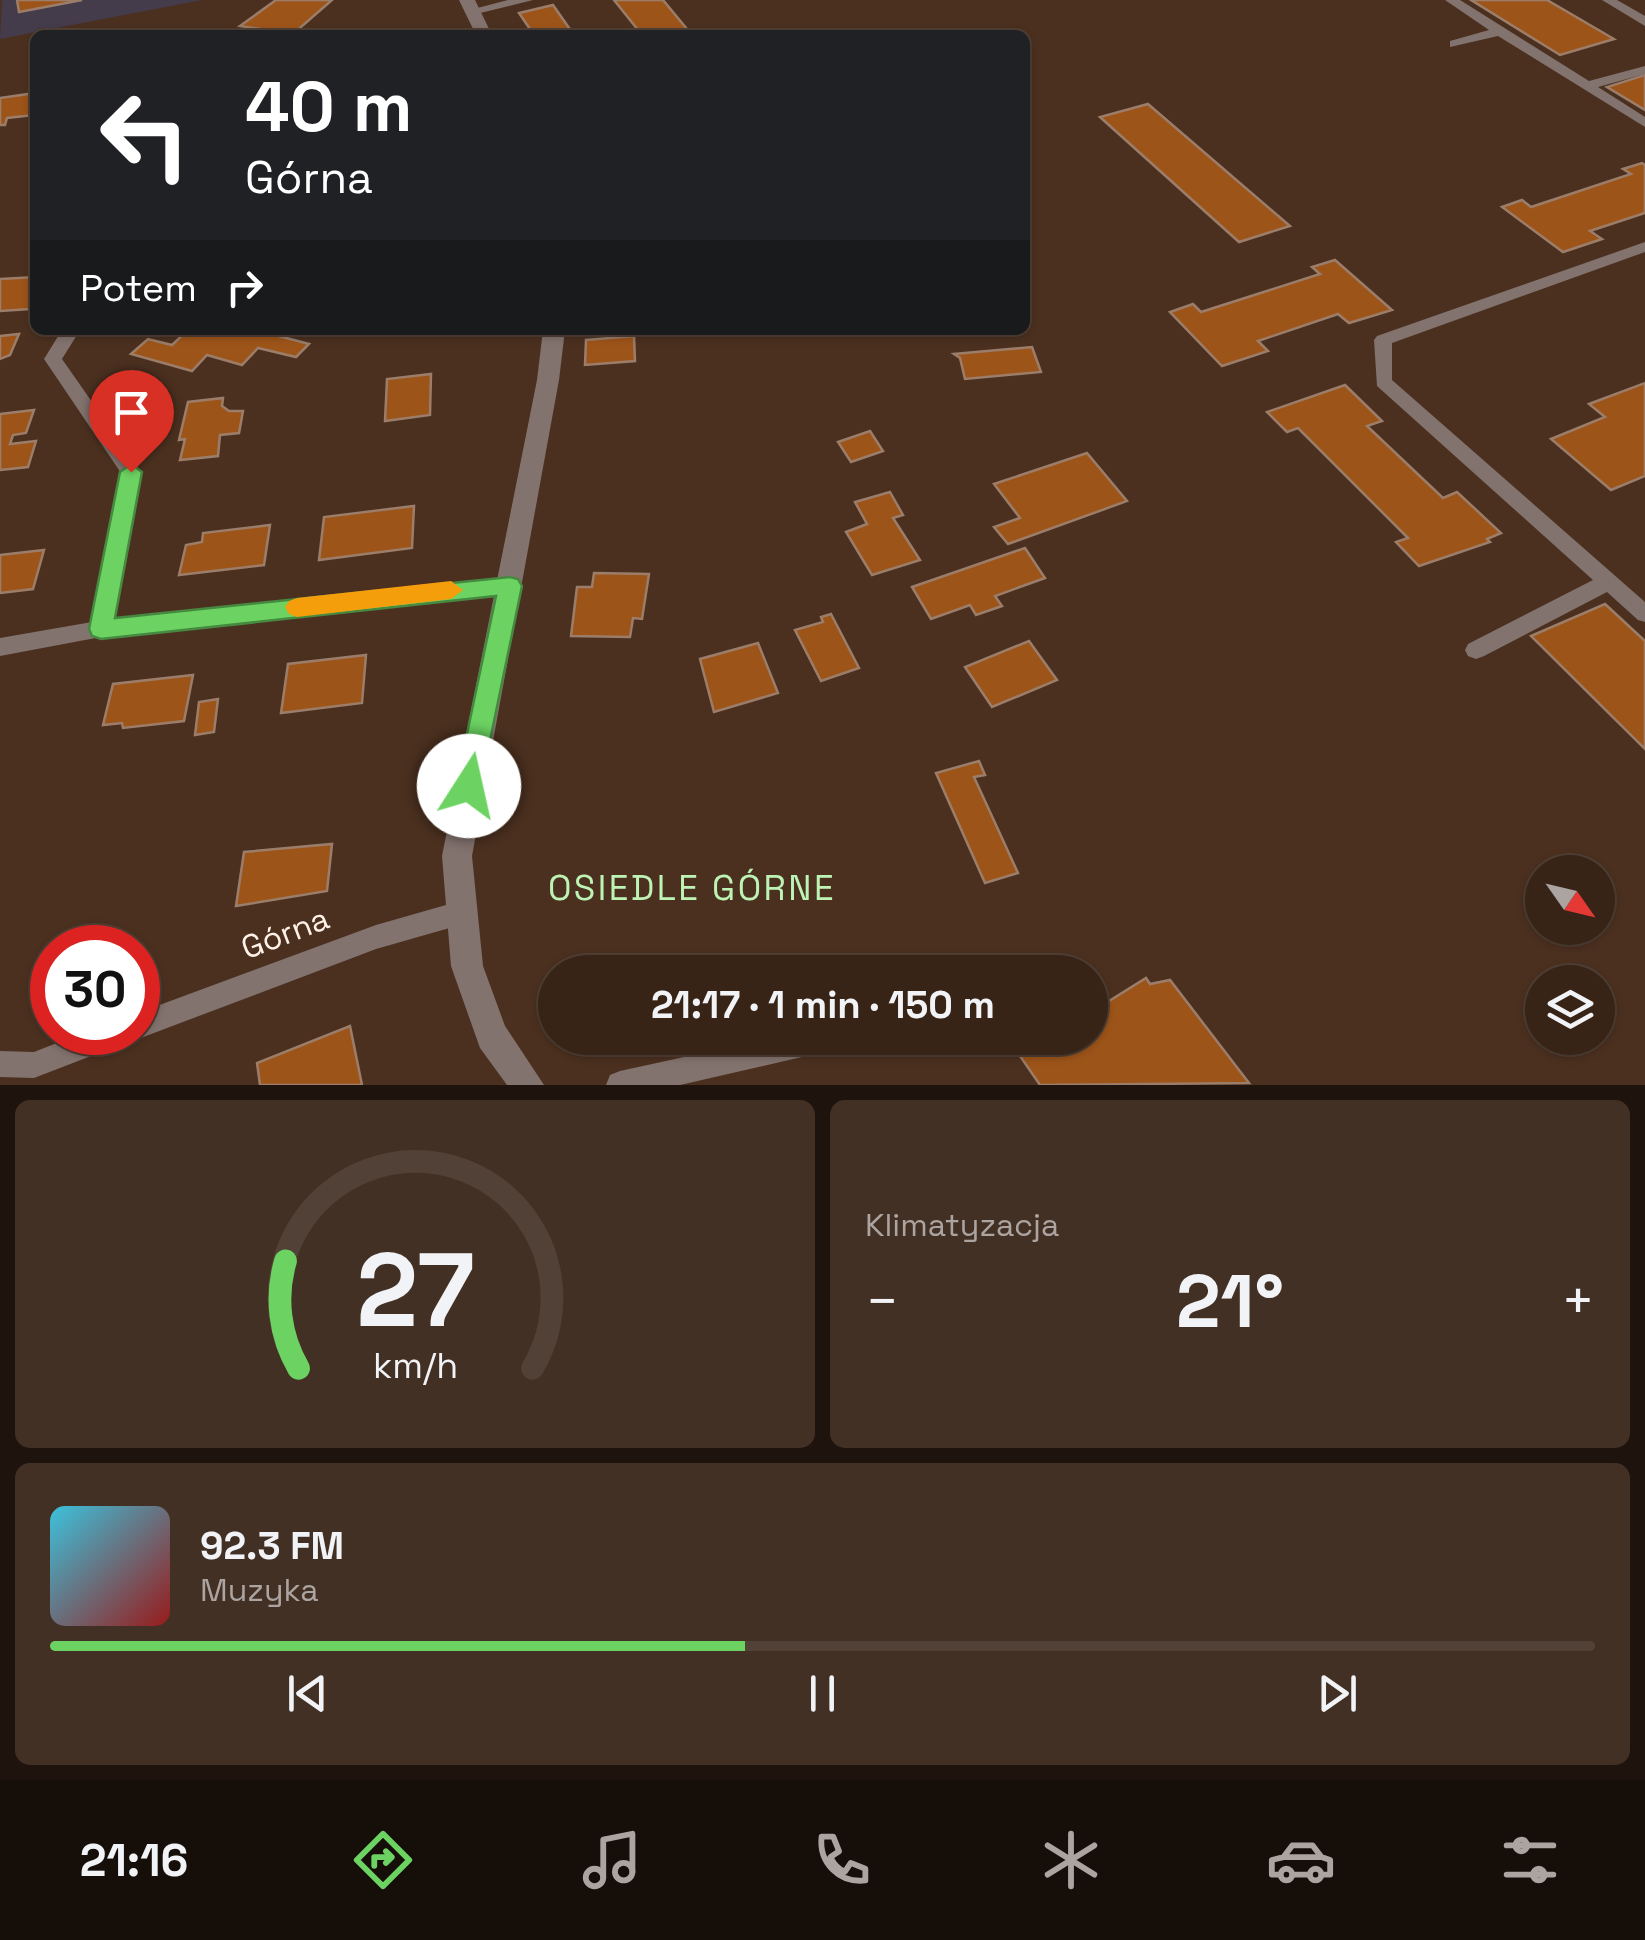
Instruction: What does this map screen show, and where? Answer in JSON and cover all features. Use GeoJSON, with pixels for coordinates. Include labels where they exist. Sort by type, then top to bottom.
{"type":"FeatureCollection","features":[{"type":"Feature","properties":{"kind":"street"},"geometry":{"type":"LineString","coordinates":[[470,6],[482,30]]}},
{"type":"Feature","properties":{"kind":"street"},"geometry":{"type":"LineString","coordinates":[[527,1085],[492,1036],[467,966],[458,856],[553,335]]}},
{"type":"Feature","properties":{"kind":"lane"},"geometry":{"type":"LineString","coordinates":[[470,6],[526,0]]}},
{"type":"Feature","properties":{"kind":"lane"},"geometry":{"type":"LineString","coordinates":[[1451,0],[1645,122]]}},
{"type":"Feature","properties":{"kind":"lane"},"geometry":{"type":"LineString","coordinates":[[1608,0],[1645,22]]}},
{"type":"Feature","properties":{"kind":"lane"},"geometry":{"type":"LineString","coordinates":[[1455,44],[1500,31]]}},
{"type":"Feature","properties":{"kind":"lane"},"geometry":{"type":"LineString","coordinates":[[1588,86],[1645,70]]}},
{"type":"Feature","properties":{"kind":"lane"},"geometry":{"type":"LineString","coordinates":[[1645,247],[1383,340],[1383,382],[1645,614]]}},
{"type":"Feature","properties":{"kind":"lane"},"geometry":{"type":"LineString","coordinates":[[68,335],[53,359],[131,472],[101,629]]}},
{"type":"Feature","properties":{"kind":"lane"},"geometry":{"type":"LineString","coordinates":[[1476,650],[1608,582]]}},
{"type":"Feature","properties":{"kind":"lane"},"geometry":{"type":"LineString","coordinates":[[0,647],[101,629],[510,586]]}},
{"type":"Feature","properties":{"kind":"lane","name":"Górna"},"geometry":{"type":"LineString","coordinates":[[160,1018],[376,936],[460,913]]}},
{"type":"Feature","properties":{"kind":"lane"},"geometry":{"type":"LineString","coordinates":[[0,1064],[34,1065],[60,1055]]}},
{"type":"Feature","properties":{"kind":"lane"},"geometry":{"type":"LineString","coordinates":[[620,1085],[753,1055]]}},
{"type":"Feature","properties":{"kind":"shaded area"},"geometry":{"type":"Polygon","coordinates":[[[2,0],[202,0],[30,30],[30,33],[0,39],[2,0]]]}},
{"type":"Feature","properties":{"kind":"building"},"geometry":{"type":"Polygon","coordinates":[[[17,0],[82,0],[19,12],[17,0]]]}},
{"type":"Feature","properties":{"kind":"building"},"geometry":{"type":"Polygon","coordinates":[[[276,0],[332,0],[298,30],[240,26],[276,0]]]}},
{"type":"Feature","properties":{"kind":"building"},"geometry":{"type":"Polygon","coordinates":[[[614,0],[663,0],[687,29],[680,30],[638,30],[614,0]]]}},
{"type":"Feature","properties":{"kind":"building"},"geometry":{"type":"Polygon","coordinates":[[[1471,0],[1547,0],[1614,39],[1560,55],[1471,0]]]}},
{"type":"Feature","properties":{"kind":"building"},"geometry":{"type":"Polygon","coordinates":[[[553,5],[570,30],[531,30],[519,13],[553,5]]]}},
{"type":"Feature","properties":{"kind":"building"},"geometry":{"type":"Polygon","coordinates":[[[1645,75],[1645,110],[1607,87],[1645,75]]]}},
{"type":"Feature","properties":{"kind":"building"},"geometry":{"type":"Polygon","coordinates":[[[30,94],[30,116],[7,118],[5,125],[0,125],[0,98],[30,94]]]}},
{"type":"Feature","properties":{"kind":"building"},"geometry":{"type":"Polygon","coordinates":[[[1148,104],[1290,226],[1239,242],[1100,117],[1148,104]]]}},
{"type":"Feature","properties":{"kind":"building"},"geometry":{"type":"Polygon","coordinates":[[[1642,163],[1645,213],[1590,231],[1602,239],[1563,252],[1502,207],[1522,200],[1531,207],[1631,174],[1623,169],[1642,163]]]}},
{"type":"Feature","properties":{"kind":"building"},"geometry":{"type":"Polygon","coordinates":[[[1335,260],[1392,310],[1349,323],[1338,314],[1258,341],[1268,351],[1222,366],[1170,312],[1193,304],[1201,312],[1320,274],[1312,267],[1335,260]]]}},
{"type":"Feature","properties":{"kind":"building"},"geometry":{"type":"Polygon","coordinates":[[[30,277],[30,309],[0,311],[0,279],[30,277]]]}},
{"type":"Feature","properties":{"kind":"building"},"geometry":{"type":"Polygon","coordinates":[[[19,334],[10,355],[0,359],[0,336],[19,334]]]}},
{"type":"Feature","properties":{"kind":"building"},"geometry":{"type":"Polygon","coordinates":[[[183,335],[275,335],[309,344],[296,357],[258,348],[242,365],[207,355],[192,371],[131,354],[148,339],[172,345],[183,335]]]}},
{"type":"Feature","properties":{"kind":"building"},"geometry":{"type":"Polygon","coordinates":[[[634,336],[635,361],[585,365],[586,340],[634,336]]]}},
{"type":"Feature","properties":{"kind":"building"},"geometry":{"type":"Polygon","coordinates":[[[1032,347],[1041,372],[965,379],[960,358],[954,354],[1032,347]]]}},
{"type":"Feature","properties":{"kind":"building"},"geometry":{"type":"Polygon","coordinates":[[[431,374],[430,415],[385,421],[387,379],[431,374]]]}},
{"type":"Feature","properties":{"kind":"building"},"geometry":{"type":"Polygon","coordinates":[[[1645,383],[1645,476],[1611,490],[1551,439],[1605,417],[1589,404],[1645,383]]]}},
{"type":"Feature","properties":{"kind":"building"},"geometry":{"type":"Polygon","coordinates":[[[1345,385],[1382,421],[1367,426],[1443,498],[1457,492],[1501,533],[1487,539],[1490,542],[1419,566],[1396,542],[1408,538],[1298,428],[1287,432],[1267,412],[1345,385]]]}},
{"type":"Feature","properties":{"kind":"building"},"geometry":{"type":"Polygon","coordinates":[[[223,398],[222,406],[229,411],[243,411],[239,433],[220,435],[218,456],[180,460],[185,439],[179,440],[188,402],[223,398]]]}},
{"type":"Feature","properties":{"kind":"building"},"geometry":{"type":"Polygon","coordinates":[[[34,410],[26,433],[13,435],[10,444],[36,441],[28,467],[0,470],[0,414],[34,410]]]}},
{"type":"Feature","properties":{"kind":"building"},"geometry":{"type":"Polygon","coordinates":[[[870,431],[883,451],[851,462],[838,442],[870,431]]]}},
{"type":"Feature","properties":{"kind":"building"},"geometry":{"type":"Polygon","coordinates":[[[1087,453],[1127,501],[1008,544],[994,527],[1020,518],[994,484],[1087,453]]]}},
{"type":"Feature","properties":{"kind":"building"},"geometry":{"type":"Polygon","coordinates":[[[890,492],[903,515],[893,518],[920,560],[872,575],[846,532],[867,524],[855,502],[890,492]]]}},
{"type":"Feature","properties":{"kind":"building"},"geometry":{"type":"Polygon","coordinates":[[[414,506],[412,548],[319,560],[324,517],[414,506]]]}},
{"type":"Feature","properties":{"kind":"building"},"geometry":{"type":"Polygon","coordinates":[[[270,525],[264,565],[179,575],[186,545],[202,542],[203,533],[270,525]]]}},
{"type":"Feature","properties":{"kind":"building"},"geometry":{"type":"Polygon","coordinates":[[[1025,548],[1045,578],[995,596],[1002,606],[976,615],[970,605],[931,619],[912,587],[1025,548]]]}},
{"type":"Feature","properties":{"kind":"building"},"geometry":{"type":"Polygon","coordinates":[[[44,550],[33,589],[0,593],[0,555],[44,550]]]}},
{"type":"Feature","properties":{"kind":"building"},"geometry":{"type":"Polygon","coordinates":[[[594,573],[649,574],[642,619],[633,618],[630,637],[571,636],[577,587],[592,587],[594,573]]]}},
{"type":"Feature","properties":{"kind":"building"},"geometry":{"type":"Polygon","coordinates":[[[1605,604],[1645,641],[1645,749],[1531,636],[1605,604]]]}},
{"type":"Feature","properties":{"kind":"building"},"geometry":{"type":"Polygon","coordinates":[[[831,614],[859,668],[821,681],[795,630],[823,622],[821,617],[831,614]]]}},
{"type":"Feature","properties":{"kind":"building"},"geometry":{"type":"Polygon","coordinates":[[[1029,641],[1057,680],[992,707],[965,667],[1029,641]]]}},
{"type":"Feature","properties":{"kind":"building"},"geometry":{"type":"Polygon","coordinates":[[[758,643],[778,693],[714,712],[700,659],[758,643]]]}},
{"type":"Feature","properties":{"kind":"building"},"geometry":{"type":"Polygon","coordinates":[[[366,655],[362,703],[281,713],[288,664],[366,655]]]}},
{"type":"Feature","properties":{"kind":"building"},"geometry":{"type":"Polygon","coordinates":[[[193,675],[184,721],[123,728],[122,723],[103,725],[113,684],[193,675]]]}},
{"type":"Feature","properties":{"kind":"building"},"geometry":{"type":"Polygon","coordinates":[[[218,699],[214,732],[195,735],[199,702],[218,699]]]}},
{"type":"Feature","properties":{"kind":"building"},"geometry":{"type":"Polygon","coordinates":[[[979,761],[985,775],[974,777],[1018,873],[985,883],[936,773],[979,761]]]}},
{"type":"Feature","properties":{"kind":"building"},"geometry":{"type":"Polygon","coordinates":[[[332,844],[327,891],[236,906],[244,852],[332,844]]]}},
{"type":"Feature","properties":{"kind":"building"},"geometry":{"type":"Polygon","coordinates":[[[1146,978],[1150,984],[1170,980],[1249,1083],[1040,1085],[1020,1056],[1108,1055],[1108,1002],[1146,978]]]}},
{"type":"Feature","properties":{"kind":"building"},"geometry":{"type":"Polygon","coordinates":[[[350,1026],[362,1085],[260,1085],[257,1063],[350,1026]]]}},
{"type":"Feature","properties":{"kind":"slow traffic"},"geometry":{"type":"LineString","coordinates":[[297,607],[451,590]]}},
{"type":"Feature","properties":{"kind":"district","name":"OSIEDLE GÓRNE"},"geometry":{"type":"Point","coordinates":[692,888]}},
{"type":"Feature","properties":{"kind":"route"},"geometry":{"type":"LineString","coordinates":[[131,472],[101,629],[510,586],[469,786]]}}]}
